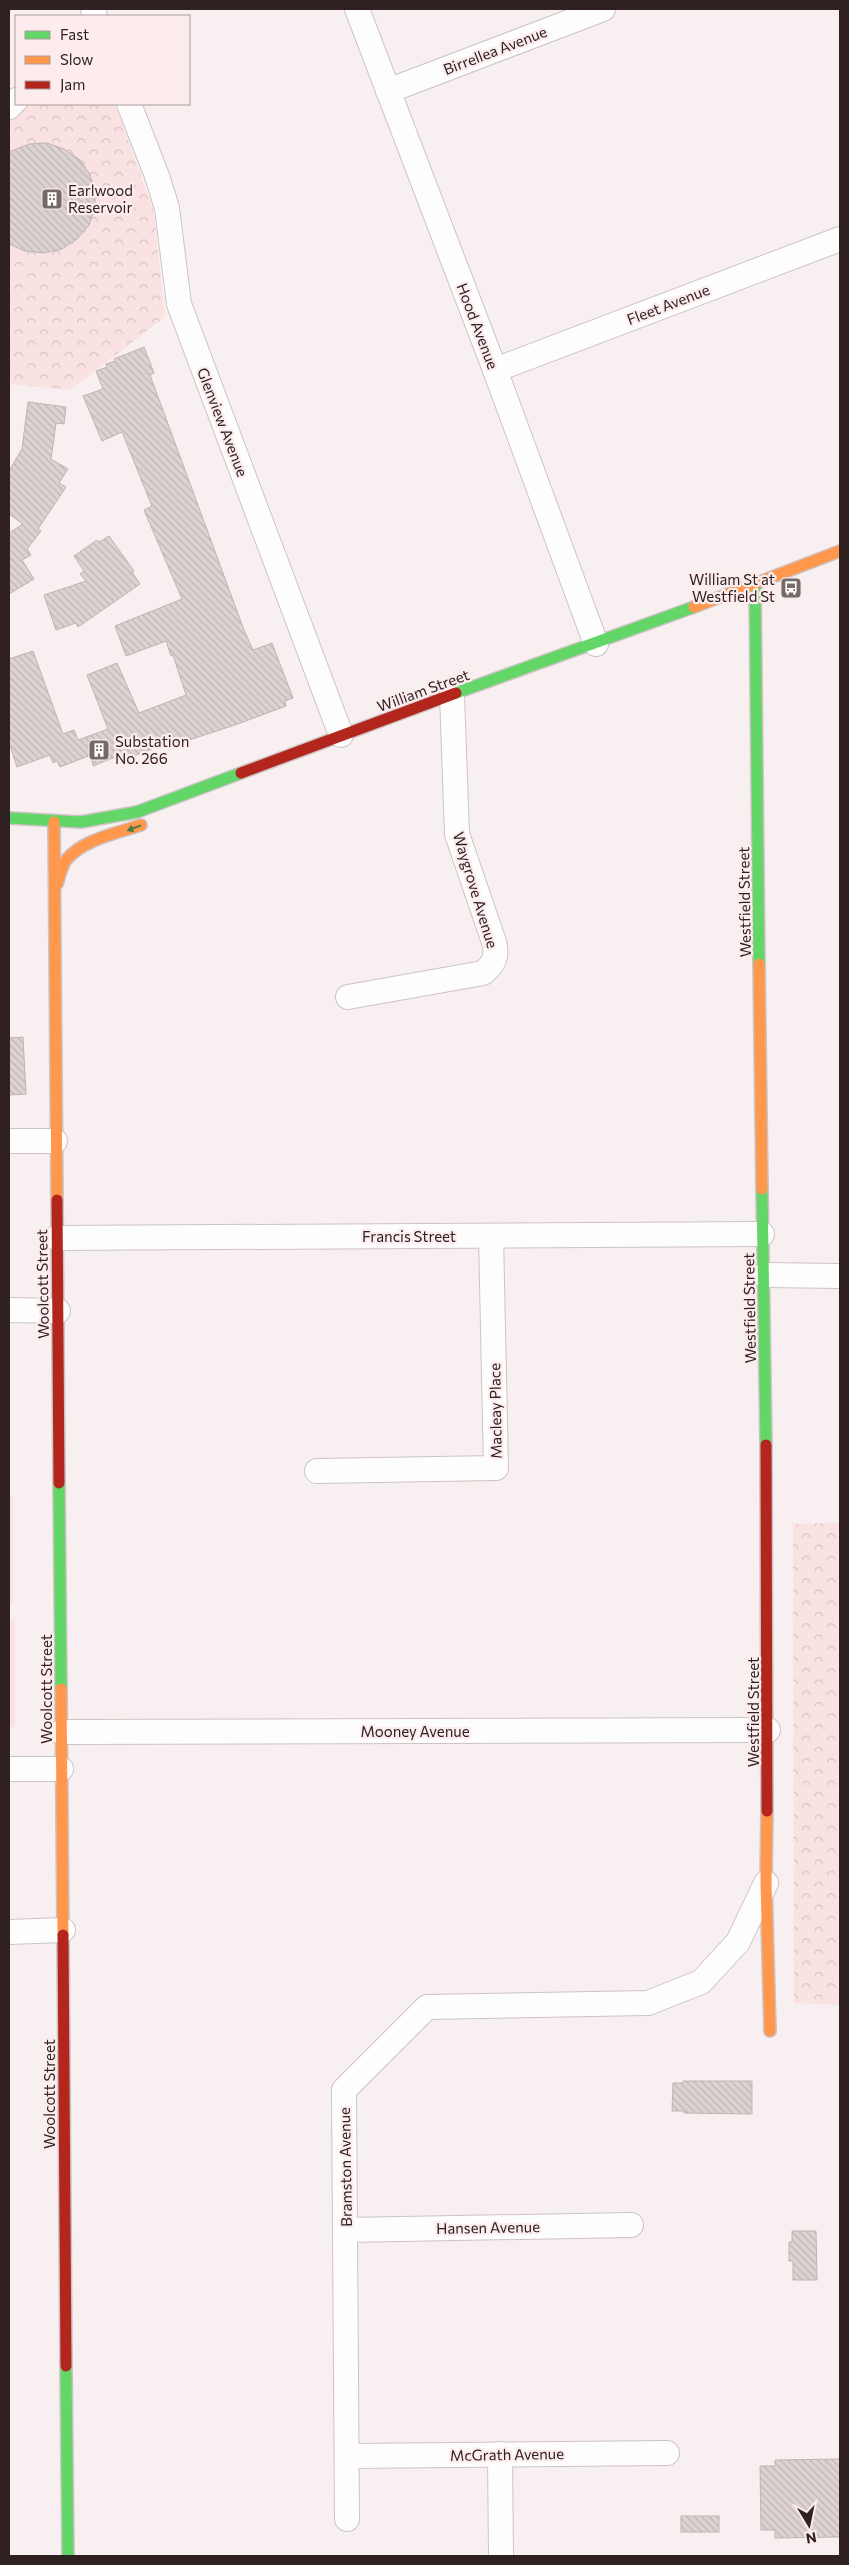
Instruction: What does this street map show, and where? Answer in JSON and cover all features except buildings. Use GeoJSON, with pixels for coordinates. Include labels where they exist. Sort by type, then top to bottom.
{"type":"FeatureCollection","features":[{"type":"Feature","properties":{"kind":"street","name":"Hood Avenue"},"geometry":{"type":"LineString","coordinates":[[357,9],[495,370],[596,644]]}},
{"type":"Feature","properties":{"kind":"street","name":"Birrellea Avenue"},"geometry":{"type":"LineString","coordinates":[[388,91],[603,9]]}},
{"type":"Feature","properties":{"kind":"street","name":"Glenview Avenue"},"geometry":{"type":"LineString","coordinates":[[129,105],[157,176],[167,208],[179,304],[341,735]]}},
{"type":"Feature","properties":{"kind":"street","name":"Fleet Avenue"},"geometry":{"type":"LineString","coordinates":[[495,370],[840,239]]}},
{"type":"Feature","properties":{"kind":"street","name":"William Street"},"geometry":{"type":"LineString","coordinates":[[9,818],[54,822],[82,822],[122,816],[596,644],[840,551]]}},
{"type":"Feature","properties":{"kind":"street","name":"Westfield Street"},"geometry":{"type":"LineString","coordinates":[[755,584],[768,1730],[766,1883],[770,2031]]}},
{"type":"Feature","properties":{"kind":"street","name":"Waygrove Avenue"},"geometry":{"type":"LineString","coordinates":[[348,997],[483,973],[495,960],[497,951],[457,834],[452,695]]}},
{"type":"Feature","properties":{"kind":"street"},"geometry":{"type":"LineString","coordinates":[[189,806],[205,787]]}},
{"type":"Feature","properties":{"kind":"street"},"geometry":{"type":"LineString","coordinates":[[53,895],[66,859],[72,853],[82,847],[156,819]]}},
{"type":"Feature","properties":{"kind":"street","name":"Woolcott Street"},"geometry":{"type":"LineString","coordinates":[[54,822],[53,895],[68,2556]]}},
{"type":"Feature","properties":{"kind":"street"},"geometry":{"type":"LineString","coordinates":[[9,1141],[55,1141]]}},
{"type":"Feature","properties":{"kind":"street","name":"Francis Street"},"geometry":{"type":"LineString","coordinates":[[56,1238],[762,1234]]}},
{"type":"Feature","properties":{"kind":"street","name":"Macleay Place"},"geometry":{"type":"LineString","coordinates":[[317,1471],[496,1468],[491,1236]]}},
{"type":"Feature","properties":{"kind":"street"},"geometry":{"type":"LineString","coordinates":[[764,1275],[840,1276]]}},
{"type":"Feature","properties":{"kind":"street"},"geometry":{"type":"LineString","coordinates":[[9,1310],[58,1311]]}},
{"type":"Feature","properties":{"kind":"street","name":"Mooney Avenue"},"geometry":{"type":"LineString","coordinates":[[61,1732],[768,1730]]}},
{"type":"Feature","properties":{"kind":"street"},"geometry":{"type":"LineString","coordinates":[[9,1769],[61,1769]]}},
{"type":"Feature","properties":{"kind":"street","name":"Bramston Avenue"},"geometry":{"type":"LineString","coordinates":[[347,2519],[344,2090],[427,2007],[648,2003],[701,1982],[738,1942],[766,1883]]}},
{"type":"Feature","properties":{"kind":"street"},"geometry":{"type":"LineString","coordinates":[[9,1932],[63,1930]]}},
{"type":"Feature","properties":{"kind":"street","name":"Hansen Avenue"},"geometry":{"type":"LineString","coordinates":[[345,2230],[631,2225]]}},
{"type":"Feature","properties":{"kind":"street","name":"McGrath Avenue"},"geometry":{"type":"LineString","coordinates":[[347,2456],[667,2453]]}},
{"type":"Feature","properties":{"kind":"street"},"geometry":{"type":"LineString","coordinates":[[500,2454],[501,2556]]}},
{"type":"Feature","properties":{"kind":"green space"},"geometry":{"type":"Polygon","coordinates":[[[27,105],[114,105],[119,115],[154,212],[165,317],[70,390],[9,384],[9,122],[27,105]]]}},
{"type":"Feature","properties":{"kind":"green space"},"geometry":{"type":"Polygon","coordinates":[[[9,1497],[13,1497],[13,1603],[9,1604],[9,1497]]]}},
{"type":"Feature","properties":{"kind":"green space"},"geometry":{"type":"Polygon","coordinates":[[[840,1523],[840,2005],[794,2003],[793,1524],[840,1523]]]}},
{"type":"Feature","properties":{"kind":"green space"},"geometry":{"type":"Polygon","coordinates":[[[9,1619],[15,1619],[15,1727],[9,1727],[9,1619]]]}},
{"type":"Feature","properties":{"kind":"traffic: fast"},"geometry":{"type":"LineString","coordinates":[[755,584],[759,964]]}},
{"type":"Feature","properties":{"kind":"traffic: fast"},"geometry":{"type":"LineString","coordinates":[[456,693],[694,607]]}},
{"type":"Feature","properties":{"kind":"traffic: fast"},"geometry":{"type":"LineString","coordinates":[[9,818],[81,822],[137,812],[241,773]]}},
{"type":"Feature","properties":{"kind":"traffic: fast"},"geometry":{"type":"LineString","coordinates":[[762,1189],[766,1445]]}},
{"type":"Feature","properties":{"kind":"traffic: fast"},"geometry":{"type":"LineString","coordinates":[[59,1483],[61,1689]]}},
{"type":"Feature","properties":{"kind":"traffic: fast"},"geometry":{"type":"LineString","coordinates":[[66,2366],[68,2556]]}},
{"type":"Feature","properties":{"kind":"traffic: slow"},"geometry":{"type":"LineString","coordinates":[[694,607],[840,551]]}},
{"type":"Feature","properties":{"kind":"traffic: slow"},"geometry":{"type":"LineString","coordinates":[[54,822],[57,1200]]}},
{"type":"Feature","properties":{"kind":"traffic: slow"},"geometry":{"type":"LineString","coordinates":[[57,884],[63,865],[74,852],[92,842],[141,825]]}},
{"type":"Feature","properties":{"kind":"traffic: slow"},"geometry":{"type":"LineString","coordinates":[[759,964],[762,1189]]}},
{"type":"Feature","properties":{"kind":"traffic: slow"},"geometry":{"type":"LineString","coordinates":[[61,1689],[63,1935]]}},
{"type":"Feature","properties":{"kind":"traffic: slow"},"geometry":{"type":"LineString","coordinates":[[767,1811],[766,1883],[770,2031]]}},
{"type":"Feature","properties":{"kind":"traffic: jam"},"geometry":{"type":"LineString","coordinates":[[241,773],[456,693]]}},
{"type":"Feature","properties":{"kind":"traffic: jam"},"geometry":{"type":"LineString","coordinates":[[57,1200],[59,1483]]}},
{"type":"Feature","properties":{"kind":"traffic: jam"},"geometry":{"type":"LineString","coordinates":[[766,1445],[767,1811]]}},
{"type":"Feature","properties":{"kind":"traffic: jam"},"geometry":{"type":"LineString","coordinates":[[63,1935],[66,2366]]}},
{"type":"Feature","properties":{"kind":"place","name":"Earlwood Reservoir"},"geometry":{"type":"Point","coordinates":[52,199]}},
{"type":"Feature","properties":{"kind":"place","name":"William St at Westfield St"},"geometry":{"type":"Point","coordinates":[791,588]}},
{"type":"Feature","properties":{"kind":"place","name":"Substation No. 266"},"geometry":{"type":"Point","coordinates":[99,750]}}]}
